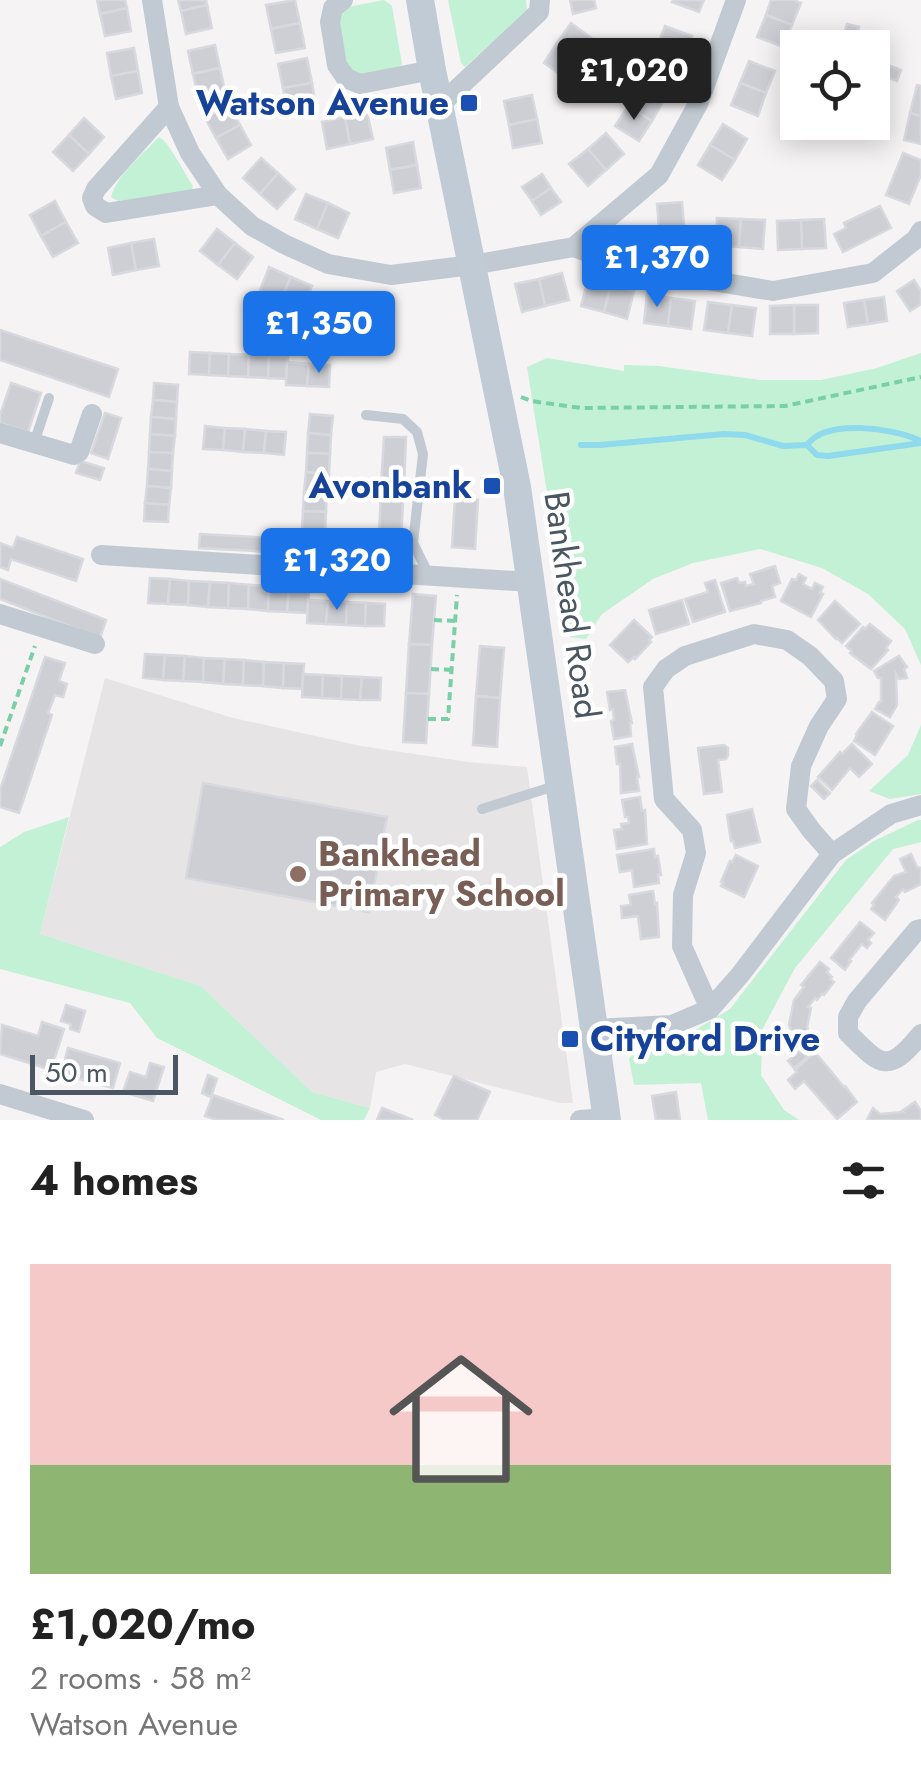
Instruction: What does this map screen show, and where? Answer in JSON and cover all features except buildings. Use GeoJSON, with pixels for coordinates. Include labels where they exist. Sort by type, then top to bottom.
{"type":"FeatureCollection","features":[{"type":"Feature","properties":{"kind":"street"},"geometry":{"type":"LineString","coordinates":[[152,0],[170,107],[190,153],[218,195],[252,226],[284,244],[328,264],[391,275],[574,246],[659,176],[698,104],[736,0]]}},
{"type":"Feature","properties":{"kind":"street"},"geometry":{"type":"LineString","coordinates":[[344,0],[333,8],[330,22],[337,66],[346,78],[360,84],[432,70]]}},
{"type":"Feature","properties":{"kind":"street","name":"Bankhead Road"},"geometry":{"type":"LineString","coordinates":[[420,0],[518,487],[594,1029],[598,1119]]}},
{"type":"Feature","properties":{"kind":"street"},"geometry":{"type":"LineString","coordinates":[[440,105],[539,12],[540,0]]}},
{"type":"Feature","properties":{"kind":"street"},"geometry":{"type":"LineString","coordinates":[[170,107],[96,189],[94,206],[106,213],[218,195]]}},
{"type":"Feature","properties":{"kind":"street"},"geometry":{"type":"LineString","coordinates":[[574,246],[629,267],[773,290],[873,273],[921,231]]}},
{"type":"Feature","properties":{"kind":"street"},"geometry":{"type":"LineString","coordinates":[[0,433],[74,456],[79,452],[92,414]]}},
{"type":"Feature","properties":{"kind":"street"},"geometry":{"type":"LineString","coordinates":[[102,555],[531,582]]}},
{"type":"Feature","properties":{"kind":"street"},"geometry":{"type":"LineString","coordinates":[[0,614],[95,644]]}},
{"type":"Feature","properties":{"kind":"street"},"geometry":{"type":"LineString","coordinates":[[710,1009],[682,946],[683,895],[696,854],[692,830],[664,798],[653,687],[666,668],[685,656],[754,634],[787,640],[810,656],[834,681],[837,700],[819,726],[801,766],[796,809],[832,854]]}},
{"type":"Feature","properties":{"kind":"street"},"geometry":{"type":"LineString","coordinates":[[594,1029],[672,1025],[710,1009],[832,854],[890,814],[921,805]]}},
{"type":"Feature","properties":{"kind":"street"},"geometry":{"type":"LineString","coordinates":[[921,929],[858,1001],[848,1017],[848,1033],[874,1059],[889,1061],[903,1056],[921,1034]]}},
{"type":"Feature","properties":{"kind":"street"},"geometry":{"type":"LineString","coordinates":[[0,1094],[84,1120]]}},
{"type":"Feature","properties":{"kind":"lane"},"geometry":{"type":"LineString","coordinates":[[34,443],[50,398]]}},
{"type":"Feature","properties":{"kind":"lane"},"geometry":{"type":"LineString","coordinates":[[366,415],[404,419],[417,432],[423,454],[413,543],[430,576]]}},
{"type":"Feature","properties":{"kind":"lane"},"geometry":{"type":"LineString","coordinates":[[482,809],[559,784]]}},
{"type":"Feature","properties":{"kind":"path"},"geometry":{"type":"LineString","coordinates":[[498,388],[531,401],[581,408],[750,407],[785,406],[921,377]]}},
{"type":"Feature","properties":{"kind":"path"},"geometry":{"type":"LineString","coordinates":[[428,719],[448,719],[458,577]]}},
{"type":"Feature","properties":{"kind":"path"},"geometry":{"type":"LineString","coordinates":[[434,620],[455,621]]}},
{"type":"Feature","properties":{"kind":"path"},"geometry":{"type":"LineString","coordinates":[[0,746],[42,627]]}},
{"type":"Feature","properties":{"kind":"path"},"geometry":{"type":"LineString","coordinates":[[431,670],[452,670]]}},
{"type":"Feature","properties":{"kind":"shaded area","name":"Bankhead Primary School"},"geometry":{"type":"Polygon","coordinates":[[[105,678],[233,718],[361,746],[527,767],[573,1103],[405,1064],[376,1072],[370,1108],[312,1092],[201,986],[40,934],[105,678]]]}},
{"type":"Feature","properties":{"kind":"green space"},"geometry":{"type":"Polygon","coordinates":[[[384,0],[392,6],[402,64],[358,76],[348,70],[338,18],[348,7],[384,0]]]}},
{"type":"Feature","properties":{"kind":"green space"},"geometry":{"type":"Polygon","coordinates":[[[448,0],[526,0],[527,10],[465,67],[448,0]]]}},
{"type":"Feature","properties":{"kind":"green space"},"geometry":{"type":"Polygon","coordinates":[[[159,137],[177,159],[192,190],[118,201],[111,197],[125,173],[159,137]]]}},
{"type":"Feature","properties":{"kind":"green space"},"geometry":{"type":"Polygon","coordinates":[[[921,353],[921,665],[905,629],[868,594],[822,568],[760,549],[693,563],[653,579],[602,614],[586,639],[570,637],[527,367],[547,358],[624,371],[624,365],[659,366],[760,380],[821,380],[877,368],[921,353]]]}},
{"type":"Feature","properties":{"kind":"green space"},"geometry":{"type":"Polygon","coordinates":[[[921,725],[921,794],[890,799],[869,791],[908,755],[921,725]]]}},
{"type":"Feature","properties":{"kind":"green space"},"geometry":{"type":"Polygon","coordinates":[[[69,817],[40,934],[201,986],[312,1092],[370,1108],[364,1120],[321,1120],[157,1038],[130,1003],[0,969],[0,847],[24,832],[69,817]]]}},
{"type":"Feature","properties":{"kind":"green space"},"geometry":{"type":"Polygon","coordinates":[[[918,820],[921,842],[893,849],[795,968],[763,1028],[761,1075],[784,1110],[799,1120],[708,1120],[701,1083],[634,1085],[629,1059],[641,1039],[692,1032],[730,1009],[846,860],[874,841],[918,820]]]}},
{"type":"Feature","properties":{"kind":"waterway"},"geometry":{"type":"LineString","coordinates":[[807,445],[829,431],[844,428],[878,429],[921,441]]}},
{"type":"Feature","properties":{"kind":"waterway"},"geometry":{"type":"LineString","coordinates":[[581,445],[724,434],[745,435],[783,446],[807,445],[817,455],[828,456],[921,443]]}},
{"type":"Feature","properties":{"kind":"place","name":"Watson Avenue"},"geometry":{"type":"Point","coordinates":[469,103]}},
{"type":"Feature","properties":{"kind":"place","name":"Avonbank"},"geometry":{"type":"Point","coordinates":[492,486]}},
{"type":"Feature","properties":{"kind":"place","name":"Bankhead Primary School"},"geometry":{"type":"Point","coordinates":[298,874]}},
{"type":"Feature","properties":{"kind":"place","name":"Cityford Drive"},"geometry":{"type":"Point","coordinates":[570,1039]}}]}
